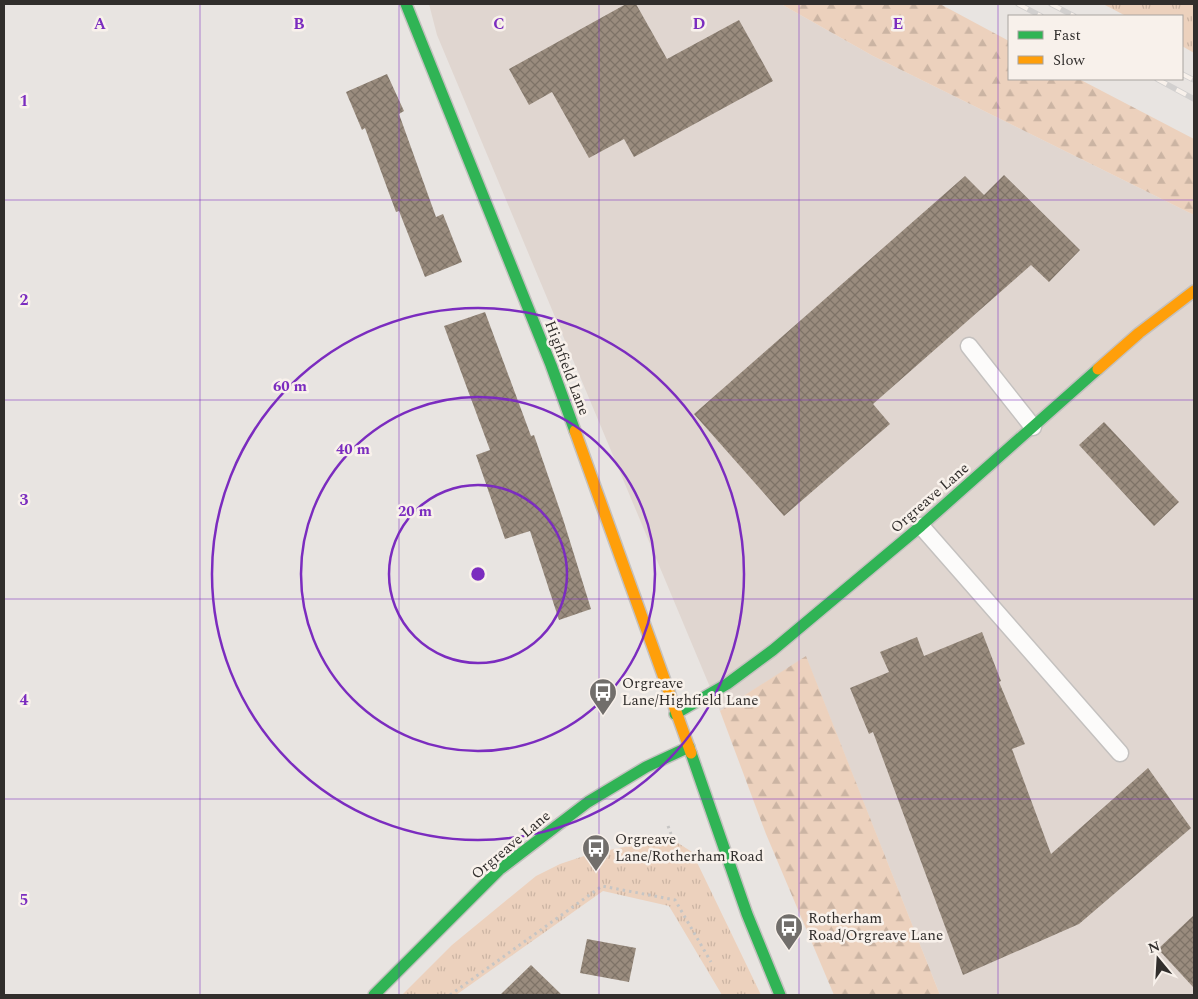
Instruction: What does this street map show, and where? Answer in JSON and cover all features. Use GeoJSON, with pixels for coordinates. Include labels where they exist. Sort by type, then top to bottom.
{"type":"FeatureCollection","features":[{"type":"Feature","properties":{"kind":"main road","name":"Highfield Lane"},"geometry":{"type":"LineString","coordinates":[[406,4],[551,365],[689,747],[747,914],[780,995]]}},
{"type":"Feature","properties":{"kind":"main road","name":"Orgreave Lane"},"geometry":{"type":"LineString","coordinates":[[676,714],[727,684],[773,650],[921,526],[1139,333],[1194,291]]}},
{"type":"Feature","properties":{"kind":"main road","name":"Orgreave Lane"},"geometry":{"type":"LineString","coordinates":[[374,995],[500,870],[588,802],[646,767],[689,747]]}},
{"type":"Feature","properties":{"kind":"lane"},"geometry":{"type":"LineString","coordinates":[[969,346],[1033,427]]}},
{"type":"Feature","properties":{"kind":"lane"},"geometry":{"type":"LineString","coordinates":[[921,526],[1120,753]]}},
{"type":"Feature","properties":{"kind":"path"},"geometry":{"type":"LineString","coordinates":[[668,826],[671,834]]}},
{"type":"Feature","properties":{"kind":"path"},"geometry":{"type":"LineString","coordinates":[[450,995],[602,886],[675,900],[712,962]]}},
{"type":"Feature","properties":{"kind":"shaded area"},"geometry":{"type":"Polygon","coordinates":[[[429,4],[781,4],[873,56],[1194,215],[1194,995],[940,995],[806,657],[720,711],[437,35],[429,4]]]}},
{"type":"Feature","properties":{"kind":"green space"},"geometry":{"type":"Polygon","coordinates":[[[781,4],[940,4],[1008,40],[1008,80],[1081,80],[1194,139],[1194,215],[873,56],[781,4]]]}},
{"type":"Feature","properties":{"kind":"green space"},"geometry":{"type":"Polygon","coordinates":[[[1103,4],[1194,4],[1194,53],[1183,47],[1183,15],[1124,15],[1103,4]]]}},
{"type":"Feature","properties":{"kind":"green space"},"geometry":{"type":"Polygon","coordinates":[[[806,656],[940,995],[834,995],[766,834],[720,711],[806,656]]]}},
{"type":"Feature","properties":{"kind":"green space"},"geometry":{"type":"Polygon","coordinates":[[[651,842],[678,843],[692,852],[761,995],[722,995],[669,906],[603,891],[456,995],[402,995],[452,945],[536,876],[560,864],[593,853],[651,842]]]}},
{"type":"Feature","properties":{"kind":"building"},"geometry":{"type":"Polygon","coordinates":[[[626,4],[636,4],[667,59],[739,20],[773,81],[634,157],[624,139],[589,158],[552,92],[529,105],[509,69],[626,4]]]}},
{"type":"Feature","properties":{"kind":"building"},"geometry":{"type":"Polygon","coordinates":[[[387,74],[404,111],[399,114],[436,217],[443,214],[462,262],[425,277],[399,211],[396,212],[365,128],[362,130],[346,92],[387,74]]]}},
{"type":"Feature","properties":{"kind":"building"},"geometry":{"type":"Polygon","coordinates":[[[1004,175],[1080,250],[1049,282],[1031,265],[873,404],[890,424],[784,516],[694,414],[965,176],[984,195],[1004,175]]]}},
{"type":"Feature","properties":{"kind":"building"},"geometry":{"type":"Polygon","coordinates":[[[485,312],[531,436],[534,435],[591,609],[559,620],[530,531],[505,539],[476,455],[490,450],[444,326],[485,312]]]}},
{"type":"Feature","properties":{"kind":"building"},"geometry":{"type":"Polygon","coordinates":[[[1104,422],[1179,502],[1154,526],[1079,445],[1104,422]]]}},
{"type":"Feature","properties":{"kind":"building"},"geometry":{"type":"Polygon","coordinates":[[[982,632],[1001,681],[999,682],[1025,744],[1012,749],[1051,854],[1148,768],[1191,828],[1079,924],[963,975],[873,732],[869,734],[850,688],[889,672],[880,652],[917,637],[924,656],[982,632]]]}},
{"type":"Feature","properties":{"kind":"building"},"geometry":{"type":"Polygon","coordinates":[[[1194,915],[1194,988],[1158,949],[1194,915]]]}},
{"type":"Feature","properties":{"kind":"building"},"geometry":{"type":"Polygon","coordinates":[[[587,939],[636,948],[629,982],[580,973],[587,939]]]}},
{"type":"Feature","properties":{"kind":"building"},"geometry":{"type":"Polygon","coordinates":[[[531,965],[562,995],[500,995],[531,965]]]}},
{"type":"Feature","properties":{"kind":"railway"},"geometry":{"type":"LineString","coordinates":[[1018,4],[1039,15]]}},
{"type":"Feature","properties":{"kind":"railway"},"geometry":{"type":"LineString","coordinates":[[1051,4],[1072,15]]}},
{"type":"Feature","properties":{"kind":"railway"},"geometry":{"type":"LineString","coordinates":[[1183,74],[1194,80]]}},
{"type":"Feature","properties":{"kind":"railway"},"geometry":{"type":"LineString","coordinates":[[1159,80],[1194,99]]}},
{"type":"Feature","properties":{"kind":"traffic: fast"},"geometry":{"type":"LineString","coordinates":[[406,4],[551,365],[575,431]]}},
{"type":"Feature","properties":{"kind":"traffic: fast"},"geometry":{"type":"LineString","coordinates":[[675,714],[727,684],[773,650],[921,526],[1098,369]]}},
{"type":"Feature","properties":{"kind":"traffic: fast"},"geometry":{"type":"LineString","coordinates":[[374,995],[499,870],[588,802],[646,767],[689,747]]}},
{"type":"Feature","properties":{"kind":"traffic: fast"},"geometry":{"type":"LineString","coordinates":[[691,753],[747,914],[780,995]]}},
{"type":"Feature","properties":{"kind":"traffic: slow"},"geometry":{"type":"LineString","coordinates":[[1098,369],[1139,333],[1194,291]]}},
{"type":"Feature","properties":{"kind":"traffic: slow"},"geometry":{"type":"LineString","coordinates":[[575,431],[691,753]]}},
{"type":"Feature","properties":{"kind":"place","name":"Orgreave Lane/Highfield Lane"},"geometry":{"type":"Point","coordinates":[603,716]}},
{"type":"Feature","properties":{"kind":"place","name":"Orgreave Lane/Rotherham Road"},"geometry":{"type":"Point","coordinates":[596,872]}},
{"type":"Feature","properties":{"kind":"place","name":"Rotherham Road/Orgreave Lane"},"geometry":{"type":"Point","coordinates":[789,951]}}]}
